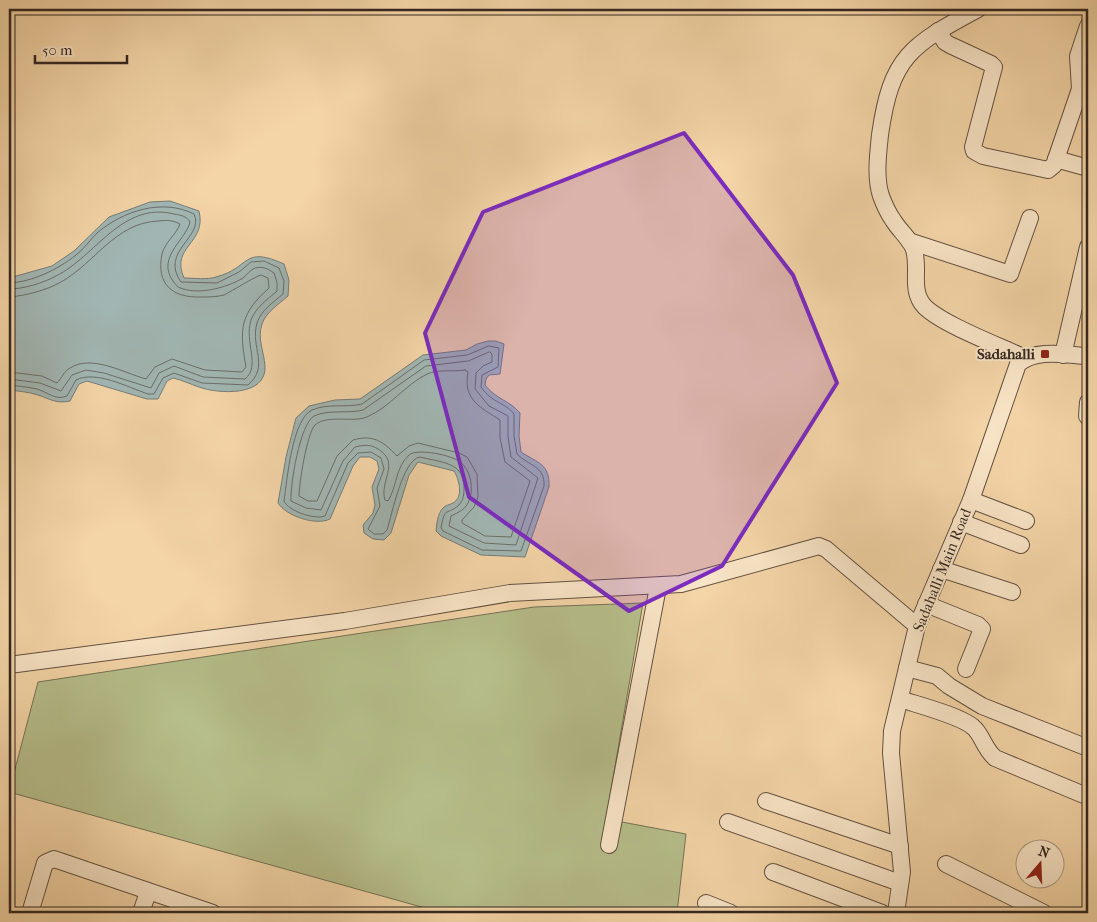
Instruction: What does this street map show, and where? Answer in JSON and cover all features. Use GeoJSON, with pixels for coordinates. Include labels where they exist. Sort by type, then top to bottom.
{"type":"FeatureCollection","features":[{"type":"Feature","properties":{"kind":"street"},"geometry":{"type":"LineString","coordinates":[[978,9],[920,43],[895,72],[884,110],[880,139],[878,184],[881,196],[893,220],[909,241],[915,253],[916,287],[922,304],[935,316],[1025,358],[1045,354],[1088,356]]}},
{"type":"Feature","properties":{"kind":"street"},"geometry":{"type":"LineString","coordinates":[[938,31],[945,42],[991,64],[994,68],[973,147],[974,151],[983,156],[1048,170],[1053,167],[1085,82],[1078,56],[1088,26]]}},
{"type":"Feature","properties":{"kind":"street"},"geometry":{"type":"LineString","coordinates":[[1056,159],[1088,168]]}},
{"type":"Feature","properties":{"kind":"street"},"geometry":{"type":"LineString","coordinates":[[909,241],[1010,274],[1030,218]]}},
{"type":"Feature","properties":{"kind":"street"},"geometry":{"type":"LineString","coordinates":[[1063,355],[1088,247]]}},
{"type":"Feature","properties":{"kind":"street","name":"Sadahalli Main Road"},"geometry":{"type":"LineString","coordinates":[[896,913],[902,872],[891,742],[916,626],[971,500],[1014,373],[1018,364],[1025,358]]}},
{"type":"Feature","properties":{"kind":"street"},"geometry":{"type":"LineString","coordinates":[[971,500],[1026,521]]}},
{"type":"Feature","properties":{"kind":"street"},"geometry":{"type":"LineString","coordinates":[[961,522],[1021,545]]}},
{"type":"Feature","properties":{"kind":"street"},"geometry":{"type":"LineString","coordinates":[[9,665],[344,621],[510,593],[658,587],[681,584],[819,546],[826,549],[916,626]]}},
{"type":"Feature","properties":{"kind":"street"},"geometry":{"type":"LineString","coordinates":[[941,569],[1012,592]]}},
{"type":"Feature","properties":{"kind":"street"},"geometry":{"type":"LineString","coordinates":[[609,845],[658,587]]}},
{"type":"Feature","properties":{"kind":"street"},"geometry":{"type":"LineString","coordinates":[[926,604],[978,625],[982,629],[966,669]]}},
{"type":"Feature","properties":{"kind":"street"},"geometry":{"type":"LineString","coordinates":[[907,668],[937,676],[949,686],[982,706],[1088,748]]}},
{"type":"Feature","properties":{"kind":"street"},"geometry":{"type":"LineString","coordinates":[[900,699],[958,718],[973,726],[980,734],[986,750],[995,758],[1084,795]]}},
{"type":"Feature","properties":{"kind":"street"},"geometry":{"type":"LineString","coordinates":[[766,801],[900,846]]}},
{"type":"Feature","properties":{"kind":"street"},"geometry":{"type":"LineString","coordinates":[[728,822],[900,883]]}},
{"type":"Feature","properties":{"kind":"street"},"geometry":{"type":"LineString","coordinates":[[30,913],[45,863],[48,860],[54,859],[213,913]]}},
{"type":"Feature","properties":{"kind":"street"},"geometry":{"type":"LineString","coordinates":[[946,864],[1038,912]]}},
{"type":"Feature","properties":{"kind":"street"},"geometry":{"type":"LineString","coordinates":[[773,872],[882,913]]}},
{"type":"Feature","properties":{"kind":"street"},"geometry":{"type":"LineString","coordinates":[[141,913],[148,892]]}},
{"type":"Feature","properties":{"kind":"street"},"geometry":{"type":"LineString","coordinates":[[706,903],[731,913]]}},
{"type":"Feature","properties":{"kind":"highlighted area"},"geometry":{"type":"Polygon","coordinates":[[[684,133],[793,275],[837,383],[722,566],[629,611],[469,497],[425,333],[483,212],[684,133]]]}},
{"type":"Feature","properties":{"kind":"green space"},"geometry":{"type":"Polygon","coordinates":[[[643,603],[606,819],[686,834],[677,913],[443,913],[9,792],[38,682],[534,607],[643,603]]]}},
{"type":"Feature","properties":{"kind":"water"},"geometry":{"type":"Polygon","coordinates":[[[170,201],[199,211],[200,222],[198,231],[182,259],[181,267],[184,278],[205,279],[216,277],[227,273],[253,257],[270,259],[284,264],[289,280],[288,296],[270,312],[264,320],[261,329],[260,340],[265,366],[264,376],[250,388],[229,392],[199,387],[173,378],[167,381],[158,399],[147,399],[87,381],[79,384],[70,401],[53,401],[31,393],[9,390],[9,278],[52,266],[74,251],[109,217],[150,202],[170,201]]]}},
{"type":"Feature","properties":{"kind":"water"},"geometry":{"type":"Polygon","coordinates":[[[488,341],[504,344],[500,374],[489,375],[485,385],[520,413],[519,436],[521,452],[542,465],[549,479],[549,487],[525,557],[481,555],[441,536],[436,531],[438,516],[443,508],[453,503],[458,497],[458,479],[454,471],[418,462],[409,475],[391,533],[384,540],[373,539],[364,533],[363,525],[373,513],[375,505],[372,487],[379,469],[377,461],[370,457],[360,457],[353,466],[330,519],[317,521],[294,516],[278,503],[286,457],[296,418],[309,406],[335,400],[360,399],[423,355],[466,350],[488,341]]]}},
{"type":"Feature","properties":{"kind":"place","name":"Sadahalli"},"geometry":{"type":"Point","coordinates":[1045,354]}}]}
